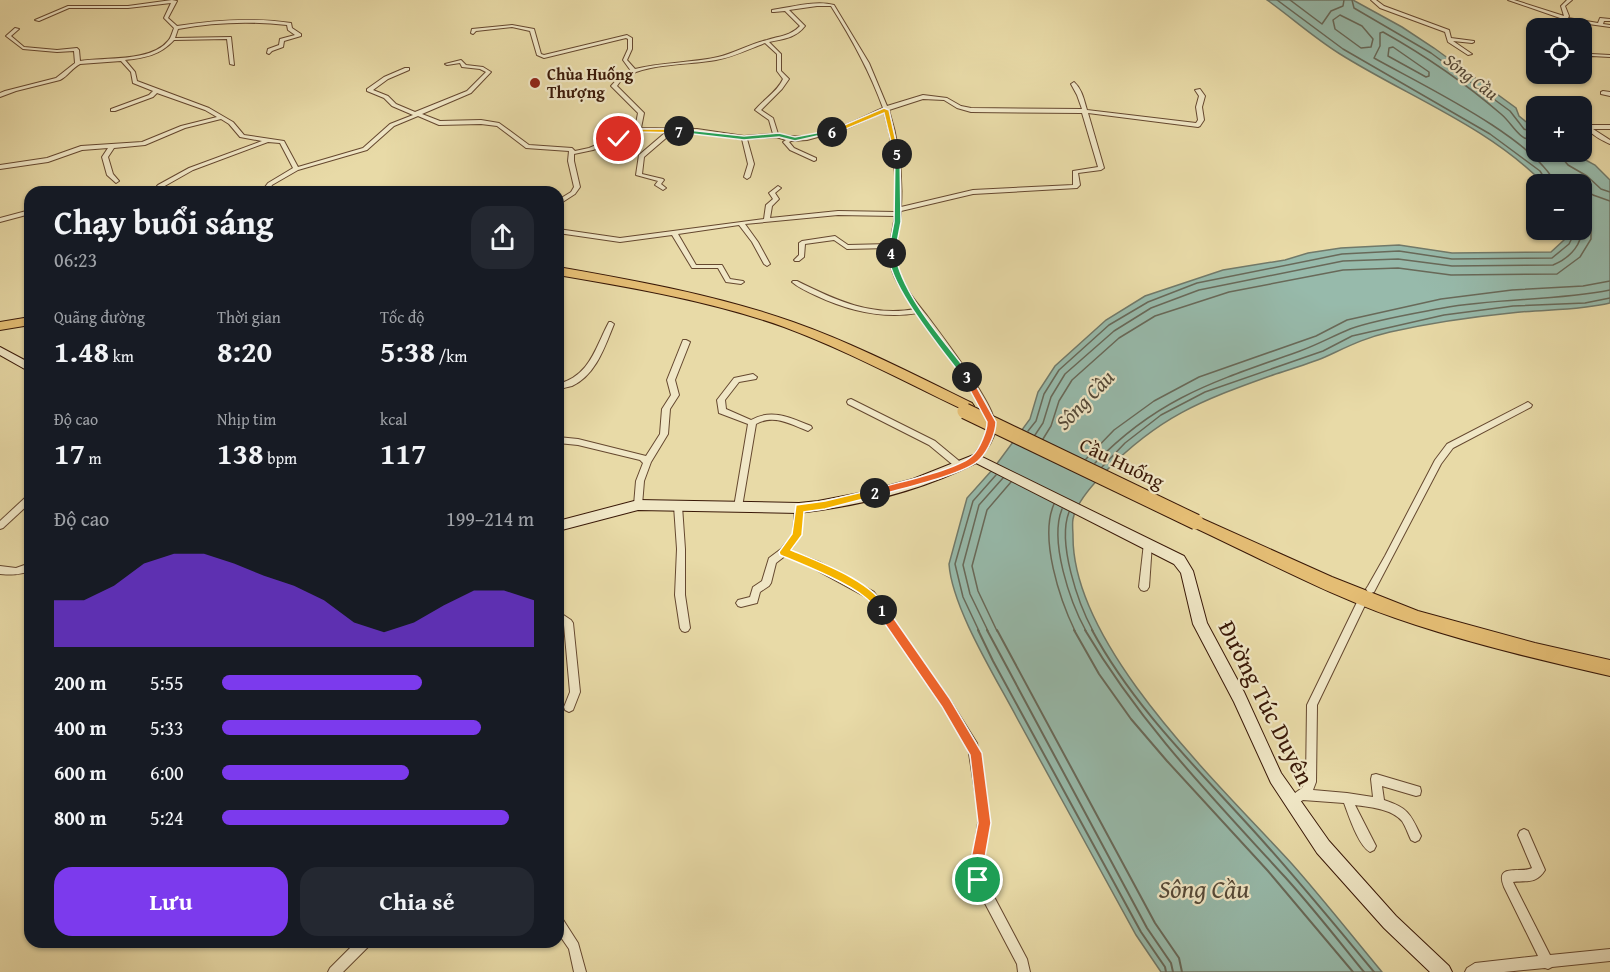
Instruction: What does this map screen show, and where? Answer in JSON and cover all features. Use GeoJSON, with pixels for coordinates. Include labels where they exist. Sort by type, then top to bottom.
{"type":"FeatureCollection","features":[{"type":"Feature","properties":{"kind":"highway","name":"Cầu Huống"},"geometry":{"type":"LineString","coordinates":[[564,275],[723,308],[777,325],[827,345],[966,409],[1197,519]]}},
{"type":"Feature","properties":{"kind":"highway"},"geometry":{"type":"LineString","coordinates":[[0,325],[24,321]]}},
{"type":"Feature","properties":{"kind":"highway"},"geometry":{"type":"LineString","coordinates":[[1197,519],[1348,585],[1388,599],[1504,635],[1610,660]]}},
{"type":"Feature","properties":{"kind":"highway"},"geometry":{"type":"LineString","coordinates":[[1197,519],[1326,582],[1416,618],[1534,651],[1610,668]]}},
{"type":"Feature","properties":{"kind":"street"},"geometry":{"type":"LineString","coordinates":[[37,20],[68,7],[128,7],[175,0]]}},
{"type":"Feature","properties":{"kind":"street"},"geometry":{"type":"LineString","coordinates":[[175,0],[166,18],[176,28]]}},
{"type":"Feature","properties":{"kind":"street"},"geometry":{"type":"LineString","coordinates":[[1373,0],[1382,7],[1447,31],[1454,44],[1470,54]]}},
{"type":"Feature","properties":{"kind":"street"},"geometry":{"type":"LineString","coordinates":[[1510,0],[1563,18]]}},
{"type":"Feature","properties":{"kind":"street"},"geometry":{"type":"LineString","coordinates":[[1566,18],[1567,13],[1563,6],[1570,0]]}},
{"type":"Feature","properties":{"kind":"street"},"geometry":{"type":"LineString","coordinates":[[564,524],[638,505],[799,508],[825,505],[892,488],[980,459],[992,430],[989,415],[964,372],[897,277],[891,246],[898,212],[897,156],[886,110],[853,36],[832,5],[804,2],[786,10],[774,10]]}},
{"type":"Feature","properties":{"kind":"street"},"geometry":{"type":"LineString","coordinates":[[638,130],[641,113],[614,85],[620,78],[634,71],[724,57],[789,36],[802,28],[800,22],[786,10]]}},
{"type":"Feature","properties":{"kind":"street"},"geometry":{"type":"LineString","coordinates":[[1405,15],[1419,11]]}},
{"type":"Feature","properties":{"kind":"street"},"geometry":{"type":"LineString","coordinates":[[1598,13],[1605,15],[1600,25]]}},
{"type":"Feature","properties":{"kind":"street"},"geometry":{"type":"LineString","coordinates":[[1603,19],[1610,20]]}},
{"type":"Feature","properties":{"kind":"street"},"geometry":{"type":"LineString","coordinates":[[176,28],[215,21],[247,20],[289,24],[290,29],[299,35],[282,40],[281,46],[269,52]]}},
{"type":"Feature","properties":{"kind":"street"},"geometry":{"type":"LineString","coordinates":[[1592,24],[1610,26]]}},
{"type":"Feature","properties":{"kind":"street"},"geometry":{"type":"LineString","coordinates":[[473,33],[474,30],[512,26],[532,30],[539,56],[544,57],[629,37],[630,49],[625,60],[634,71]]}},
{"type":"Feature","properties":{"kind":"street"},"geometry":{"type":"LineString","coordinates":[[1592,27],[1610,33]]}},
{"type":"Feature","properties":{"kind":"street"},"geometry":{"type":"LineString","coordinates":[[0,95],[57,80],[78,64],[100,60],[123,61],[157,51],[172,39],[176,28]]}},
{"type":"Feature","properties":{"kind":"street"},"geometry":{"type":"LineString","coordinates":[[17,29],[8,36],[19,46],[57,51],[75,49],[78,64]]}},
{"type":"Feature","properties":{"kind":"street"},"geometry":{"type":"LineString","coordinates":[[172,39],[229,38],[232,64]]}},
{"type":"Feature","properties":{"kind":"street"},"geometry":{"type":"LineString","coordinates":[[1450,38],[1472,42]]}},
{"type":"Feature","properties":{"kind":"street"},"geometry":{"type":"LineString","coordinates":[[767,42],[779,54],[778,69],[786,79],[780,90],[765,101],[758,110],[771,119],[776,135]]}},
{"type":"Feature","properties":{"kind":"street"},"geometry":{"type":"LineString","coordinates":[[1592,56],[1609,57]]}},
{"type":"Feature","properties":{"kind":"street"},"geometry":{"type":"LineString","coordinates":[[123,61],[132,70],[135,82],[198,105],[231,123],[242,136],[284,143],[296,169]]}},
{"type":"Feature","properties":{"kind":"street"},"geometry":{"type":"LineString","coordinates":[[269,186],[296,169],[362,150],[392,125],[469,92],[489,72],[481,68],[464,66],[463,62],[447,64]]}},
{"type":"Feature","properties":{"kind":"street"},"geometry":{"type":"LineString","coordinates":[[407,69],[386,78],[369,90],[386,97],[394,105],[441,123],[482,122],[498,125],[528,147],[573,150],[571,161],[577,187],[564,199]]}},
{"type":"Feature","properties":{"kind":"street"},"geometry":{"type":"LineString","coordinates":[[564,232],[620,240],[767,220],[838,213],[898,212],[973,192],[1076,187],[1075,172],[1101,168],[1080,95],[1074,84]]}},
{"type":"Feature","properties":{"kind":"street"},"geometry":{"type":"LineString","coordinates":[[573,153],[610,143],[638,130],[697,131],[744,138],[776,135],[790,139],[835,132],[886,110],[918,98],[928,97],[945,99],[959,107],[971,110],[1084,111],[1198,124],[1201,120],[1198,113],[1202,96],[1198,90]]}},
{"type":"Feature","properties":{"kind":"street"},"geometry":{"type":"LineString","coordinates":[[112,110],[151,96],[156,91]]}},
{"type":"Feature","properties":{"kind":"street"},"geometry":{"type":"LineString","coordinates":[[1603,93],[1610,94]]}},
{"type":"Feature","properties":{"kind":"street"},"geometry":{"type":"LineString","coordinates":[[0,167],[48,159],[81,148],[143,144],[183,127],[220,118]]}},
{"type":"Feature","properties":{"kind":"street"},"geometry":{"type":"LineString","coordinates":[[1592,127],[1610,128]]}},
{"type":"Feature","properties":{"kind":"street"},"geometry":{"type":"LineString","coordinates":[[1592,130],[1610,142]]}},
{"type":"Feature","properties":{"kind":"street"},"geometry":{"type":"LineString","coordinates":[[663,188],[658,185],[661,180],[639,175],[641,156],[671,131]]}},
{"type":"Feature","properties":{"kind":"street"},"geometry":{"type":"LineString","coordinates":[[744,138],[751,164],[747,177]]}},
{"type":"Feature","properties":{"kind":"street"},"geometry":{"type":"LineString","coordinates":[[790,139],[786,142],[792,149],[814,159]]}},
{"type":"Feature","properties":{"kind":"street"},"geometry":{"type":"LineString","coordinates":[[160,186],[191,169],[267,141]]}},
{"type":"Feature","properties":{"kind":"street"},"geometry":{"type":"LineString","coordinates":[[113,145],[105,157],[110,175],[116,181]]}},
{"type":"Feature","properties":{"kind":"street"},"geometry":{"type":"LineString","coordinates":[[767,220],[769,203],[776,199],[771,193],[778,188]]}},
{"type":"Feature","properties":{"kind":"street"},"geometry":{"type":"LineString","coordinates":[[0,220],[24,214]]}},
{"type":"Feature","properties":{"kind":"street"},"geometry":{"type":"LineString","coordinates":[[741,223],[767,264]]}},
{"type":"Feature","properties":{"kind":"street"},"geometry":{"type":"LineString","coordinates":[[674,233],[694,267],[720,266],[728,281],[741,282]]}},
{"type":"Feature","properties":{"kind":"street"},"geometry":{"type":"LineString","coordinates":[[797,260],[802,256],[802,243],[835,238],[847,247],[891,246]]}},
{"type":"Feature","properties":{"kind":"street"},"geometry":{"type":"LineString","coordinates":[[795,282],[842,305],[898,315],[919,311]]}},
{"type":"Feature","properties":{"kind":"street"},"geometry":{"type":"LineString","coordinates":[[564,386],[574,384],[591,366],[611,324]]}},
{"type":"Feature","properties":{"kind":"street"},"geometry":{"type":"LineString","coordinates":[[638,505],[640,481],[647,462],[664,434],[666,409],[675,395],[671,380],[686,342]]}},
{"type":"Feature","properties":{"kind":"street"},"geometry":{"type":"LineString","coordinates":[[0,350],[24,364]]}},
{"type":"Feature","properties":{"kind":"street"},"geometry":{"type":"LineString","coordinates":[[752,423],[722,411],[721,400],[737,380],[753,377]]}},
{"type":"Feature","properties":{"kind":"street"},"geometry":{"type":"LineString","coordinates":[[851,402],[932,443],[961,467]]}},
{"type":"Feature","properties":{"kind":"street"},"geometry":{"type":"LineString","coordinates":[[1371,588],[1438,462],[1450,446],[1528,405]]}},
{"type":"Feature","properties":{"kind":"street"},"geometry":{"type":"LineString","coordinates":[[738,507],[752,423],[760,417],[771,416],[808,428]]}},
{"type":"Feature","properties":{"kind":"street"},"geometry":{"type":"LineString","coordinates":[[564,441],[578,442],[643,458],[647,462]]}},
{"type":"Feature","properties":{"kind":"street","name":"Đường Túc Duyên"},"geometry":{"type":"LineString","coordinates":[[980,459],[1172,555],[1183,565],[1189,579],[1200,624],[1239,697],[1262,752],[1297,799],[1323,847],[1369,900],[1443,972]]}},
{"type":"Feature","properties":{"kind":"street"},"geometry":{"type":"LineString","coordinates":[[0,526],[24,504]]}},
{"type":"Feature","properties":{"kind":"street"},"geometry":{"type":"LineString","coordinates":[[678,506],[681,549],[680,595],[685,628]]}},
{"type":"Feature","properties":{"kind":"street"},"geometry":{"type":"LineString","coordinates":[[741,603],[754,600],[756,590],[766,583],[772,561],[784,552],[797,535],[799,508]]}},
{"type":"Feature","properties":{"kind":"street"},"geometry":{"type":"LineString","coordinates":[[1144,587],[1148,543]]}},
{"type":"Feature","properties":{"kind":"street"},"geometry":{"type":"LineString","coordinates":[[784,552],[816,565],[871,595],[973,746],[984,817],[976,875],[1023,963],[1024,972]]}},
{"type":"Feature","properties":{"kind":"street"},"geometry":{"type":"LineString","coordinates":[[0,570],[16,572],[24,569]]}},
{"type":"Feature","properties":{"kind":"street"},"geometry":{"type":"LineString","coordinates":[[1297,799],[1311,782],[1312,705],[1362,601]]}},
{"type":"Feature","properties":{"kind":"street"},"geometry":{"type":"LineString","coordinates":[[564,620],[568,623],[575,692],[569,707]]}},
{"type":"Feature","properties":{"kind":"street"},"geometry":{"type":"LineString","coordinates":[[1380,806],[1376,779],[1416,791]]}},
{"type":"Feature","properties":{"kind":"street"},"geometry":{"type":"LineString","coordinates":[[1297,799],[1347,798],[1380,806],[1403,814],[1414,836]]}},
{"type":"Feature","properties":{"kind":"street"},"geometry":{"type":"LineString","coordinates":[[1347,798],[1370,846]]}},
{"type":"Feature","properties":{"kind":"street"},"geometry":{"type":"LineString","coordinates":[[1524,835],[1539,870],[1531,876],[1510,875],[1508,883],[1548,963]]}},
{"type":"Feature","properties":{"kind":"street"},"geometry":{"type":"LineString","coordinates":[[564,931],[574,947],[580,972]]}},
{"type":"Feature","properties":{"kind":"street"},"geometry":{"type":"LineString","coordinates":[[334,972],[359,948]]}},
{"type":"Feature","properties":{"kind":"street"},"geometry":{"type":"LineString","coordinates":[[1471,972],[1475,969],[1610,955]]}},
{"type":"Feature","properties":{"kind":"water","name":"Sông Cầu"},"geometry":{"type":"Polygon","coordinates":[[[1267,0],[1353,0],[1434,48],[1516,108],[1519,116],[1526,122],[1526,162],[1589,162],[1595,165],[1610,180],[1610,303],[1481,316],[1390,332],[1364,340],[1318,360],[1222,394],[1182,413],[1125,452],[1086,493],[1073,519],[1079,579],[1097,623],[1123,668],[1155,712],[1191,755],[1292,864],[1382,972],[1161,972],[1136,935],[966,622],[952,582],[949,564],[967,498],[993,469],[1030,419],[1038,392],[1055,366],[1106,320],[1145,296],[1223,270],[1341,248],[1399,245],[1452,253],[1551,252],[1564,240],[1592,240],[1592,174],[1533,174],[1473,129],[1321,41],[1267,0]]]}},
{"type":"Feature","properties":{"kind":"place","name":"Chùa Huống Thượng"},"geometry":{"type":"Point","coordinates":[535,83]}},
{"type":"Feature","properties":{"kind":"route"},"geometry":{"type":"LineString","coordinates":[[619,139],[638,130],[697,131],[744,138],[779,135],[795,139],[835,132],[886,110],[898,169],[897,222],[891,248],[894,269],[904,289],[964,372],[989,415],[992,430],[976,458],[961,467],[825,505],[799,508],[799,530],[784,552],[816,565],[871,595],[973,746],[976,753],[984,817],[976,869],[978,880]]}}]}
